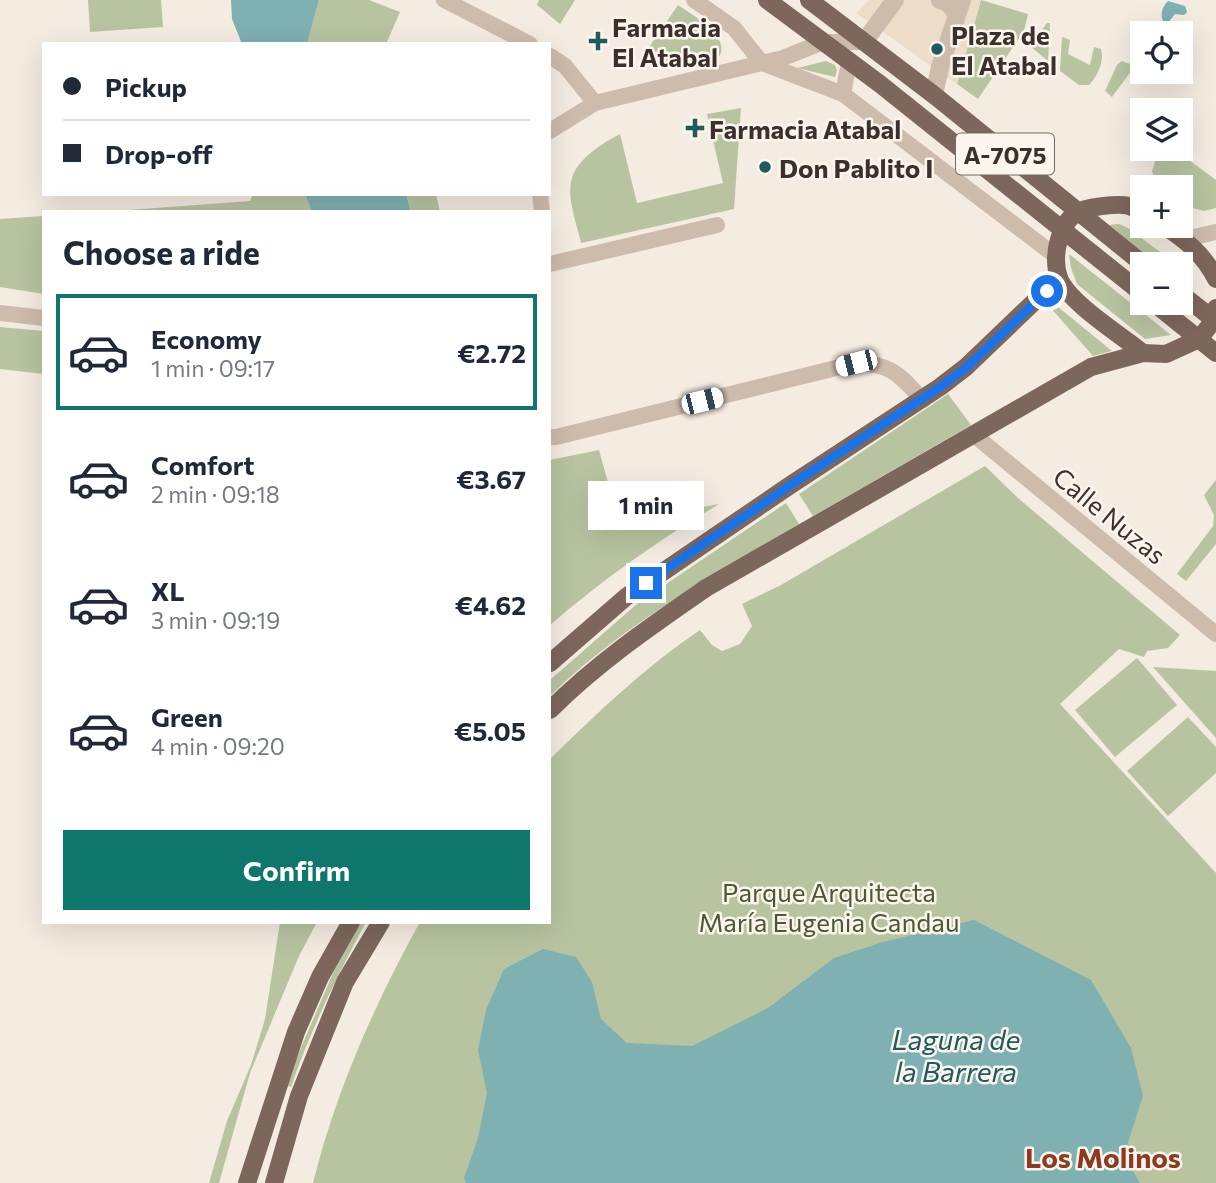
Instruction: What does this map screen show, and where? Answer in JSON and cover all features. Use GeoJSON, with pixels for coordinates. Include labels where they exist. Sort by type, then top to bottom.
{"type":"FeatureCollection","features":[{"type":"Feature","properties":{"kind":"main road","name":"A-7075"},"geometry":{"type":"LineString","coordinates":[[767,0],[1130,284]]}},
{"type":"Feature","properties":{"kind":"main road","name":"A-7075"},"geometry":{"type":"LineString","coordinates":[[809,0],[934,96],[1130,254]]}},
{"type":"Feature","properties":{"kind":"main road"},"geometry":{"type":"LineString","coordinates":[[1130,207],[1105,206],[1076,212],[1062,230],[1056,252],[1059,278],[1076,302],[1143,353]]}},
{"type":"Feature","properties":{"kind":"main road"},"geometry":{"type":"LineString","coordinates":[[1185,239],[1209,265],[1216,279]]}},
{"type":"Feature","properties":{"kind":"main road"},"geometry":{"type":"LineString","coordinates":[[551,662],[626,597],[789,486],[923,400],[967,367],[1059,278]]}},
{"type":"Feature","properties":{"kind":"main road"},"geometry":{"type":"LineString","coordinates":[[551,709],[583,677],[646,629],[706,589],[973,434],[1091,368],[1143,353],[1166,354],[1199,338],[1215,316],[1193,302]]}},
{"type":"Feature","properties":{"kind":"main road"},"geometry":{"type":"LineString","coordinates":[[1169,315],[1216,353]]}},
{"type":"Feature","properties":{"kind":"main road"},"geometry":{"type":"LineString","coordinates":[[247,1183],[296,1032],[320,977],[350,924]]}},
{"type":"Feature","properties":{"kind":"main road"},"geometry":{"type":"LineString","coordinates":[[274,1183],[299,1096],[345,982],[380,924]]}},
{"type":"Feature","properties":{"kind":"street"},"geometry":{"type":"LineString","coordinates":[[444,0],[526,42]]}},
{"type":"Feature","properties":{"kind":"street"},"geometry":{"type":"LineString","coordinates":[[694,0],[734,28],[762,63],[843,94],[1057,257]]}},
{"type":"Feature","properties":{"kind":"street"},"geometry":{"type":"LineString","coordinates":[[551,130],[595,103],[783,58],[823,42],[864,42],[895,0]]}},
{"type":"Feature","properties":{"kind":"street"},"geometry":{"type":"LineString","coordinates":[[934,96],[959,7],[940,0]]}},
{"type":"Feature","properties":{"kind":"street"},"geometry":{"type":"LineString","coordinates":[[551,57],[565,66],[595,103]]}},
{"type":"Feature","properties":{"kind":"street"},"geometry":{"type":"LineString","coordinates":[[843,94],[849,62]]}},
{"type":"Feature","properties":{"kind":"street"},"geometry":{"type":"LineString","coordinates":[[551,264],[717,225]]}},
{"type":"Feature","properties":{"kind":"street"},"geometry":{"type":"LineString","coordinates":[[1185,239],[1216,232]]}},
{"type":"Feature","properties":{"kind":"street"},"geometry":{"type":"LineString","coordinates":[[0,313],[42,318]]}},
{"type":"Feature","properties":{"kind":"street"},"geometry":{"type":"LineString","coordinates":[[551,437],[856,363],[874,363],[896,371],[923,400]]}},
{"type":"Feature","properties":{"kind":"street","name":"Calle Nuzas"},"geometry":{"type":"LineString","coordinates":[[973,434],[1216,634]]}},
{"type":"Feature","properties":{"kind":"green space"},"geometry":{"type":"Polygon","coordinates":[[[88,0],[161,0],[163,27],[90,32],[88,0]]]}},
{"type":"Feature","properties":{"kind":"green space"},"geometry":{"type":"Polygon","coordinates":[[[319,0],[369,0],[400,12],[387,42],[308,42],[319,0]]]}},
{"type":"Feature","properties":{"kind":"green space"},"geometry":{"type":"Polygon","coordinates":[[[539,0],[575,0],[560,24],[537,5],[539,0]]]}},
{"type":"Feature","properties":{"kind":"green space"},"geometry":{"type":"Polygon","coordinates":[[[981,0],[1028,14],[1024,31],[978,99],[957,84],[981,0]]]}},
{"type":"Feature","properties":{"kind":"green space"},"geometry":{"type":"Polygon","coordinates":[[[678,5],[703,22],[717,37],[721,53],[716,61],[704,53],[648,65],[641,59],[678,5]]]}},
{"type":"Feature","properties":{"kind":"green space"},"geometry":{"type":"Polygon","coordinates":[[[1047,23],[1050,23],[1048,61],[1030,46],[1047,23]]]}},
{"type":"Feature","properties":{"kind":"green space"},"geometry":{"type":"Polygon","coordinates":[[[1062,37],[1070,40],[1068,54],[1090,65],[1094,47],[1101,49],[1100,68],[1089,85],[1079,85],[1060,71],[1062,37]]]}},
{"type":"Feature","properties":{"kind":"green space"},"geometry":{"type":"Polygon","coordinates":[[[826,61],[835,65],[835,77],[797,68],[826,61]]]}},
{"type":"Feature","properties":{"kind":"green space"},"geometry":{"type":"Polygon","coordinates":[[[1122,61],[1130,64],[1130,73],[1112,97],[1105,91],[1117,65],[1122,61]]]}},
{"type":"Feature","properties":{"kind":"green space"},"geometry":{"type":"Polygon","coordinates":[[[741,108],[734,209],[581,243],[571,202],[570,185],[575,171],[592,152],[620,134],[637,203],[723,183],[707,114],[741,108]]]}},
{"type":"Feature","properties":{"kind":"green space"},"geometry":{"type":"Polygon","coordinates":[[[1155,161],[1190,161],[1216,180],[1216,208],[1204,211],[1193,208],[1193,175],[1153,175],[1155,161]]]}},
{"type":"Feature","properties":{"kind":"green space"},"geometry":{"type":"Polygon","coordinates":[[[252,196],[306,196],[311,210],[129,210],[250,201],[252,196]]]}},
{"type":"Feature","properties":{"kind":"green space"},"geometry":{"type":"Polygon","coordinates":[[[407,196],[436,196],[440,210],[410,210],[407,196]]]}},
{"type":"Feature","properties":{"kind":"green space"},"geometry":{"type":"Polygon","coordinates":[[[42,216],[42,294],[0,287],[0,219],[42,216]]]}},
{"type":"Feature","properties":{"kind":"green space"},"geometry":{"type":"Polygon","coordinates":[[[1119,224],[1128,228],[1130,238],[1141,238],[1160,252],[1142,252],[1109,225],[1119,224]]]}},
{"type":"Feature","properties":{"kind":"green space"},"geometry":{"type":"Polygon","coordinates":[[[1069,254],[1130,302],[1130,315],[1146,315],[1171,335],[1145,339],[1077,284],[1069,254]]]}},
{"type":"Feature","properties":{"kind":"green space"},"geometry":{"type":"Polygon","coordinates":[[[1052,302],[1112,351],[1093,356],[1049,306],[1052,302]]]}},
{"type":"Feature","properties":{"kind":"green space"},"geometry":{"type":"Polygon","coordinates":[[[0,327],[42,331],[42,374],[0,369],[0,327]]]}},
{"type":"Feature","properties":{"kind":"green space"},"geometry":{"type":"Polygon","coordinates":[[[948,394],[971,425],[813,516],[799,494],[948,394]]]}},
{"type":"Feature","properties":{"kind":"green space"},"geometry":{"type":"Polygon","coordinates":[[[599,450],[612,497],[627,493],[666,514],[719,504],[632,561],[551,624],[551,460],[599,450]]]}},
{"type":"Feature","properties":{"kind":"green space","name":"Parque Arquitecta María Eugenia Candau"},"geometry":{"type":"Polygon","coordinates":[[[985,466],[1018,498],[1180,635],[1168,648],[1147,651],[1144,657],[1119,649],[1060,704],[1216,873],[1216,1183],[313,1183],[333,1115],[358,1049],[419,924],[551,924],[551,758],[641,675],[700,630],[712,645],[722,651],[740,644],[752,626],[742,604],[781,585],[985,466]]]}},
{"type":"Feature","properties":{"kind":"green space"},"geometry":{"type":"Polygon","coordinates":[[[1216,480],[1216,544],[1186,581],[1177,574],[1213,526],[1214,515],[1204,495],[1216,480]]]}},
{"type":"Feature","properties":{"kind":"green space"},"geometry":{"type":"Polygon","coordinates":[[[786,503],[799,524],[637,624],[578,670],[551,695],[551,679],[638,603],[786,503]]]}},
{"type":"Feature","properties":{"kind":"green space"},"geometry":{"type":"Polygon","coordinates":[[[1137,658],[1177,705],[1115,757],[1075,710],[1137,658]]]}},
{"type":"Feature","properties":{"kind":"green space"},"geometry":{"type":"Polygon","coordinates":[[[1153,667],[1216,671],[1216,738],[1153,667]]]}},
{"type":"Feature","properties":{"kind":"green space"},"geometry":{"type":"Polygon","coordinates":[[[1188,717],[1216,747],[1216,773],[1168,816],[1127,771],[1188,717]]]}},
{"type":"Feature","properties":{"kind":"green space"},"geometry":{"type":"Polygon","coordinates":[[[280,924],[316,924],[299,956],[250,1073],[219,1183],[209,1183],[227,1121],[251,1065],[265,1019],[280,924]]]}},
{"type":"Feature","properties":{"kind":"green space"},"geometry":{"type":"Polygon","coordinates":[[[359,924],[365,924],[325,1003],[291,1087],[285,1085],[333,973],[359,924]]]}},
{"type":"Feature","properties":{"kind":"shaded area","name":"Plaza de El Atabal"},"geometry":{"type":"Polygon","coordinates":[[[869,0],[981,0],[957,84],[856,13],[869,0]]]}},
{"type":"Feature","properties":{"kind":"water"},"geometry":{"type":"Polygon","coordinates":[[[231,0],[319,0],[308,42],[241,42],[232,19],[231,0]]]}},
{"type":"Feature","properties":{"kind":"water"},"geometry":{"type":"Polygon","coordinates":[[[1168,1],[1185,6],[1187,12],[1184,15],[1175,14],[1170,21],[1163,21],[1163,8],[1168,1]]]}},
{"type":"Feature","properties":{"kind":"water"},"geometry":{"type":"Polygon","coordinates":[[[306,196],[407,196],[410,210],[311,210],[306,196]]]}},
{"type":"Feature","properties":{"kind":"water","name":"Laguna de la Barrera"},"geometry":{"type":"Polygon","coordinates":[[[974,920],[1091,980],[1131,1048],[1143,1096],[1124,1155],[1140,1183],[466,1183],[464,1178],[478,1138],[487,1093],[478,1050],[486,1010],[504,969],[543,949],[576,957],[592,982],[601,1019],[627,1043],[692,1046],[768,1008],[834,958],[883,942],[974,920]]]}},
{"type":"Feature","properties":{"kind":"place","name":"Farmacia El Atabal"},"geometry":{"type":"Point","coordinates":[598,41]}},
{"type":"Feature","properties":{"kind":"place","name":"Plaza de El Atabal"},"geometry":{"type":"Point","coordinates":[937,49]}},
{"type":"Feature","properties":{"kind":"place","name":"Farmacia Atabal"},"geometry":{"type":"Point","coordinates":[695,128]}},
{"type":"Feature","properties":{"kind":"place","name":"Don Pablito I"},"geometry":{"type":"Point","coordinates":[765,167]}},
{"type":"Feature","properties":{"kind":"district","name":"Los Molinos"},"geometry":{"type":"Point","coordinates":[1103,1157]}},
{"type":"Feature","properties":{"kind":"route"},"geometry":{"type":"LineString","coordinates":[[646,583],[789,486],[923,400],[967,367],[1047,291]]}}]}
